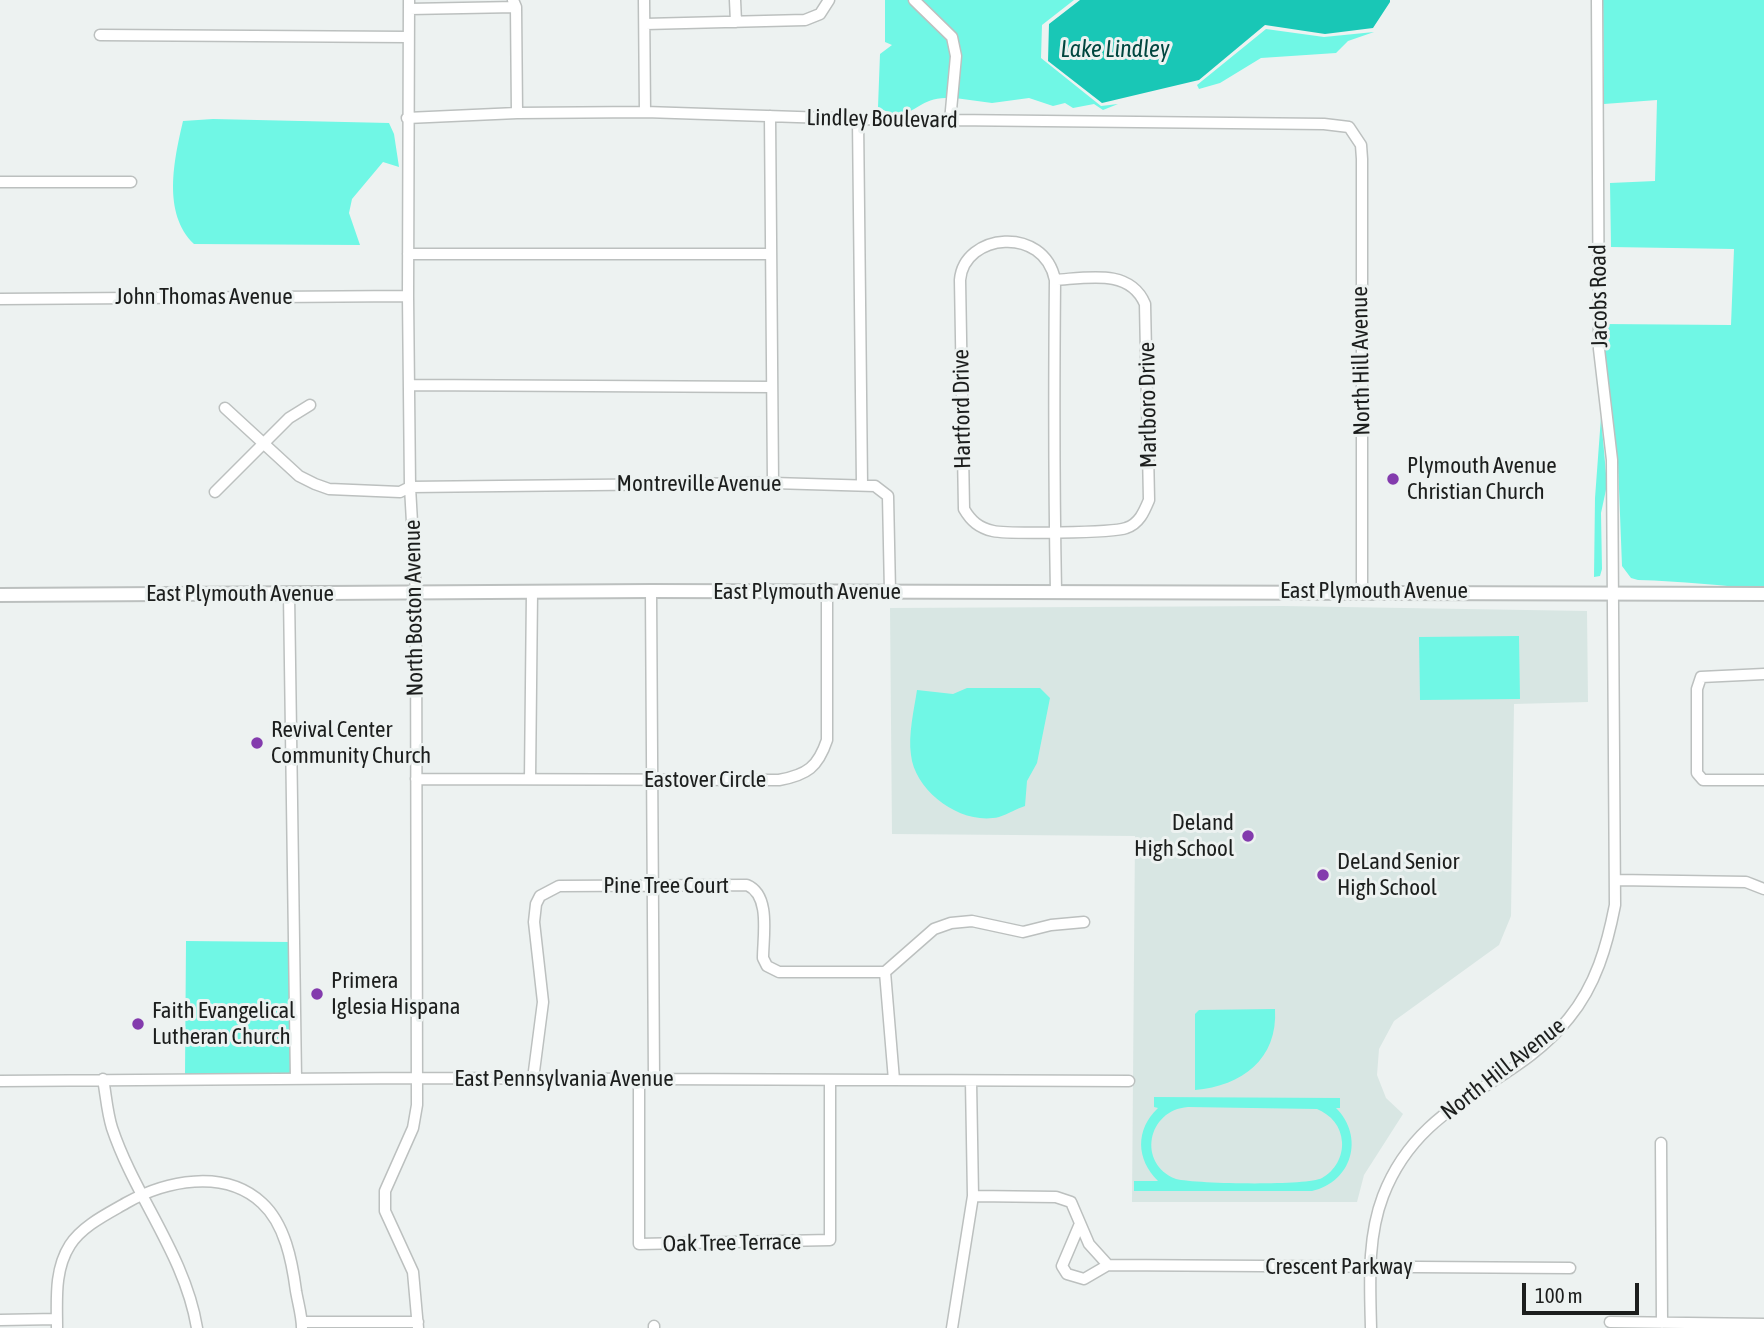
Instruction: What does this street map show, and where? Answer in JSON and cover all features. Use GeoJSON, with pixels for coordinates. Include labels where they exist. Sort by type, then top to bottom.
{"type":"FeatureCollection","features":[{"type":"Feature","properties":{"kind":"main road","name":"East Plymouth Avenue"},"geometry":{"type":"LineString","coordinates":[[0,595],[651,592],[1764,593]]}},
{"type":"Feature","properties":{"kind":"street"},"geometry":{"type":"LineString","coordinates":[[644,0],[645,112]]}},
{"type":"Feature","properties":{"kind":"street"},"geometry":{"type":"LineString","coordinates":[[735,0],[736,22]]}},
{"type":"Feature","properties":{"kind":"street"},"geometry":{"type":"LineString","coordinates":[[645,24],[806,20],[820,13],[829,0]]}},
{"type":"Feature","properties":{"kind":"street"},"geometry":{"type":"LineString","coordinates":[[914,0],[952,37],[956,56],[950,121]]}},
{"type":"Feature","properties":{"kind":"street","name":"Jacobs Road"},"geometry":{"type":"LineString","coordinates":[[1597,0],[1597,289],[1599,349],[1612,460],[1613,591]]}},
{"type":"Feature","properties":{"kind":"street"},"geometry":{"type":"LineString","coordinates":[[409,4],[518,3],[517,113]]}},
{"type":"Feature","properties":{"kind":"street","name":"North Boston Avenue"},"geometry":{"type":"LineString","coordinates":[[409,4],[408,296],[410,487],[416,593],[417,1105],[413,1128],[388,1180],[384,1211],[413,1272],[418,1325]]}},
{"type":"Feature","properties":{"kind":"street"},"geometry":{"type":"LineString","coordinates":[[100,35],[407,37]]}},
{"type":"Feature","properties":{"kind":"street","name":"Lindley Boulevard"},"geometry":{"type":"LineString","coordinates":[[407,118],[517,113],[645,112],[950,121],[1324,124],[1349,127],[1354,133]]}},
{"type":"Feature","properties":{"kind":"street"},"geometry":{"type":"LineString","coordinates":[[770,116],[773,484]]}},
{"type":"Feature","properties":{"kind":"street"},"geometry":{"type":"LineString","coordinates":[[858,119],[862,485],[875,486],[888,496],[890,592]]}},
{"type":"Feature","properties":{"kind":"street","name":"North Hill Avenue"},"geometry":{"type":"LineString","coordinates":[[1354,133],[1361,145],[1362,159],[1362,592]]}},
{"type":"Feature","properties":{"kind":"street"},"geometry":{"type":"LineString","coordinates":[[0,182],[131,182]]}},
{"type":"Feature","properties":{"kind":"street","name":"Hartford Drive"},"geometry":{"type":"LineString","coordinates":[[1055,280],[1049,259],[1035,246],[1010,243],[974,251],[961,269],[964,509],[976,525],[995,531],[1055,531]]}},
{"type":"Feature","properties":{"kind":"street"},"geometry":{"type":"LineString","coordinates":[[408,254],[771,254]]}},
{"type":"Feature","properties":{"kind":"street","name":"Marlboro Drive"},"geometry":{"type":"LineString","coordinates":[[1055,280],[1118,278],[1140,292],[1145,304],[1149,500],[1138,521],[1125,529],[1055,531]]}},
{"type":"Feature","properties":{"kind":"street"},"geometry":{"type":"LineString","coordinates":[[1055,280],[1056,592]]}},
{"type":"Feature","properties":{"kind":"street","name":"John Thomas Avenue"},"geometry":{"type":"LineString","coordinates":[[0,299],[408,296]]}},
{"type":"Feature","properties":{"kind":"street"},"geometry":{"type":"LineString","coordinates":[[409,385],[772,387]]}},
{"type":"Feature","properties":{"kind":"street"},"geometry":{"type":"LineString","coordinates":[[215,492],[289,418],[310,405]]}},
{"type":"Feature","properties":{"kind":"street","name":"Montreville Avenue"},"geometry":{"type":"LineString","coordinates":[[225,408],[299,476],[329,489],[400,492],[410,487],[862,485]]}},
{"type":"Feature","properties":{"kind":"street","name":"North Hill Avenue"},"geometry":{"type":"LineString","coordinates":[[1371,1328],[1370,1268],[1376,1219],[1384,1194],[1415,1143],[1447,1109],[1542,1045],[1576,1007],[1599,969],[1608,942],[1617,880],[1613,591]]}},
{"type":"Feature","properties":{"kind":"street"},"geometry":{"type":"LineString","coordinates":[[651,592],[654,1079]]}},
{"type":"Feature","properties":{"kind":"street"},"geometry":{"type":"LineString","coordinates":[[530,779],[532,593]]}},
{"type":"Feature","properties":{"kind":"street"},"geometry":{"type":"LineString","coordinates":[[289,594],[296,1079]]}},
{"type":"Feature","properties":{"kind":"street","name":"Eastover Circle"},"geometry":{"type":"LineString","coordinates":[[416,779],[779,780],[812,770],[820,760],[827,740],[827,594]]}},
{"type":"Feature","properties":{"kind":"street"},"geometry":{"type":"LineString","coordinates":[[1764,674],[1701,677],[1697,689],[1696,773],[1703,780],[1764,780]]}},
{"type":"Feature","properties":{"kind":"street"},"geometry":{"type":"LineString","coordinates":[[1617,880],[1745,882],[1764,889]]}},
{"type":"Feature","properties":{"kind":"street","name":"Pine Tree Court"},"geometry":{"type":"LineString","coordinates":[[533,1079],[543,1002],[534,922],[536,904],[540,896],[559,886],[747,885],[755,889],[762,901],[764,958],[767,966],[779,972],[885,972]]}},
{"type":"Feature","properties":{"kind":"street"},"geometry":{"type":"LineString","coordinates":[[894,1080],[885,972],[934,929],[951,923],[984,923],[1023,932],[1051,925],[1084,922]]}},
{"type":"Feature","properties":{"kind":"street","name":"East Pennsylvania Avenue"},"geometry":{"type":"LineString","coordinates":[[0,1081],[416,1078],[1129,1082]]}},
{"type":"Feature","properties":{"kind":"street"},"geometry":{"type":"LineString","coordinates":[[103,1079],[111,1125],[180,1268],[197,1328]]}},
{"type":"Feature","properties":{"kind":"street","name":"Oak Tree Terrace"},"geometry":{"type":"LineString","coordinates":[[639,1079],[639,1244],[830,1240],[830,1080]]}},
{"type":"Feature","properties":{"kind":"street"},"geometry":{"type":"LineString","coordinates":[[952,1328],[973,1196],[971,1080]]}},
{"type":"Feature","properties":{"kind":"street"},"geometry":{"type":"LineString","coordinates":[[1661,1143],[1662,1323]]}},
{"type":"Feature","properties":{"kind":"street"},"geometry":{"type":"LineString","coordinates":[[0,1320],[57,1324],[58,1274],[72,1242],[97,1219],[142,1194],[207,1180],[239,1189],[262,1203],[277,1224],[292,1260],[302,1325],[418,1325]]}},
{"type":"Feature","properties":{"kind":"street"},"geometry":{"type":"LineString","coordinates":[[973,1196],[1064,1199],[1071,1202],[1077,1213],[1079,1226],[1098,1256],[1108,1265]]}},
{"type":"Feature","properties":{"kind":"street","name":"Crescent Parkway"},"geometry":{"type":"LineString","coordinates":[[1079,1226],[1062,1266],[1067,1274],[1084,1279],[1108,1265],[1570,1268]]}},
{"type":"Feature","properties":{"kind":"street"},"geometry":{"type":"LineString","coordinates":[[1611,1322],[1764,1324]]}},
{"type":"Feature","properties":{"kind":"shaded area"},"geometry":{"type":"Polygon","coordinates":[[[885,0],[909,0],[946,36],[952,54],[947,98],[927,102],[906,113],[898,114],[878,107],[880,54],[892,45],[885,42],[885,0]]]}},
{"type":"Feature","properties":{"kind":"shaded area"},"geometry":{"type":"Polygon","coordinates":[[[919,0],[1074,0],[1042,25],[1041,58],[1101,106],[1118,104],[1103,110],[1094,104],[1073,108],[1065,103],[1053,106],[1029,98],[992,103],[955,98],[955,33],[919,0]]]}},
{"type":"Feature","properties":{"kind":"shaded area"},"geometry":{"type":"Polygon","coordinates":[[[1603,0],[1764,0],[1764,589],[1638,580],[1631,578],[1622,566],[1618,463],[1603,353],[1604,324],[1731,325],[1734,249],[1611,247],[1610,183],[1655,181],[1657,100],[1604,104],[1603,0]]]}},
{"type":"Feature","properties":{"kind":"shaded area"},"geometry":{"type":"Polygon","coordinates":[[[1266,29],[1324,37],[1374,32],[1348,41],[1336,53],[1261,58],[1220,83],[1199,89],[1197,85],[1266,29]]]}},
{"type":"Feature","properties":{"kind":"shaded area"},"geometry":{"type":"Polygon","coordinates":[[[213,119],[389,123],[394,134],[399,167],[383,162],[352,199],[349,213],[360,245],[194,244],[184,231],[174,202],[176,152],[183,121],[213,119]]]}},
{"type":"Feature","properties":{"kind":"shaded area"},"geometry":{"type":"Polygon","coordinates":[[[1601,417],[1607,485],[1601,513],[1602,569],[1600,576],[1594,577],[1595,498],[1601,417]]]}},
{"type":"Feature","properties":{"kind":"shaded area","name":"DeLand Senior High School"},"geometry":{"type":"Polygon","coordinates":[[[1283,606],[1587,611],[1588,702],[1514,704],[1511,916],[1499,945],[1394,1021],[1379,1049],[1377,1075],[1386,1098],[1403,1114],[1364,1175],[1357,1202],[1132,1202],[1135,836],[892,834],[890,608],[1283,606]]]}},
{"type":"Feature","properties":{"kind":"shaded area"},"geometry":{"type":"Polygon","coordinates":[[[1519,636],[1520,699],[1420,700],[1419,637],[1519,636]]]}},
{"type":"Feature","properties":{"kind":"shaded area"},"geometry":{"type":"Polygon","coordinates":[[[967,688],[1040,688],[1050,698],[1037,763],[1027,781],[1025,806],[999,817],[970,816],[956,811],[931,793],[914,769],[910,747],[917,690],[953,694],[967,688]]]}},
{"type":"Feature","properties":{"kind":"shaded area"},"geometry":{"type":"Polygon","coordinates":[[[186,941],[291,942],[292,1071],[288,1076],[185,1074],[186,941]]]}},
{"type":"Feature","properties":{"kind":"shaded area"},"geometry":{"type":"Polygon","coordinates":[[[1275,1009],[1270,1042],[1254,1067],[1228,1083],[1195,1090],[1195,1014],[1199,1010],[1275,1009]]]}},
{"type":"Feature","properties":{"kind":"shaded area"},"geometry":{"type":"Polygon","coordinates":[[[1154,1097],[1340,1098],[1340,1108],[1336,1108],[1350,1132],[1350,1157],[1337,1178],[1312,1191],[1134,1191],[1134,1181],[1158,1181],[1145,1163],[1141,1144],[1145,1126],[1158,1108],[1154,1107],[1154,1097]],[[1188,1107],[1174,1110],[1163,1117],[1156,1127],[1152,1150],[1156,1162],[1164,1172],[1176,1179],[1251,1183],[1312,1181],[1331,1171],[1337,1163],[1342,1147],[1337,1126],[1327,1114],[1317,1109],[1188,1107]]]}},
{"type":"Feature","properties":{"kind":"water","name":"Lake Lindley"},"geometry":{"type":"Polygon","coordinates":[[[1080,0],[1390,2],[1373,28],[1325,34],[1265,25],[1199,80],[1102,103],[1048,61],[1049,24],[1080,0]]]}},
{"type":"Feature","properties":{"kind":"place","name":"Plymouth Avenue Christian Church"},"geometry":{"type":"Point","coordinates":[1393,479]}},
{"type":"Feature","properties":{"kind":"place","name":"Revival Center Community Church"},"geometry":{"type":"Point","coordinates":[257,743]}},
{"type":"Feature","properties":{"kind":"place","name":"Deland High School"},"geometry":{"type":"Point","coordinates":[1248,836]}},
{"type":"Feature","properties":{"kind":"place","name":"DeLand Senior High School"},"geometry":{"type":"Point","coordinates":[1323,875]}},
{"type":"Feature","properties":{"kind":"place","name":"Primera Iglesia Hispana"},"geometry":{"type":"Point","coordinates":[317,994]}},
{"type":"Feature","properties":{"kind":"place","name":"Faith Evangelical Lutheran Church"},"geometry":{"type":"Point","coordinates":[138,1024]}}]}
